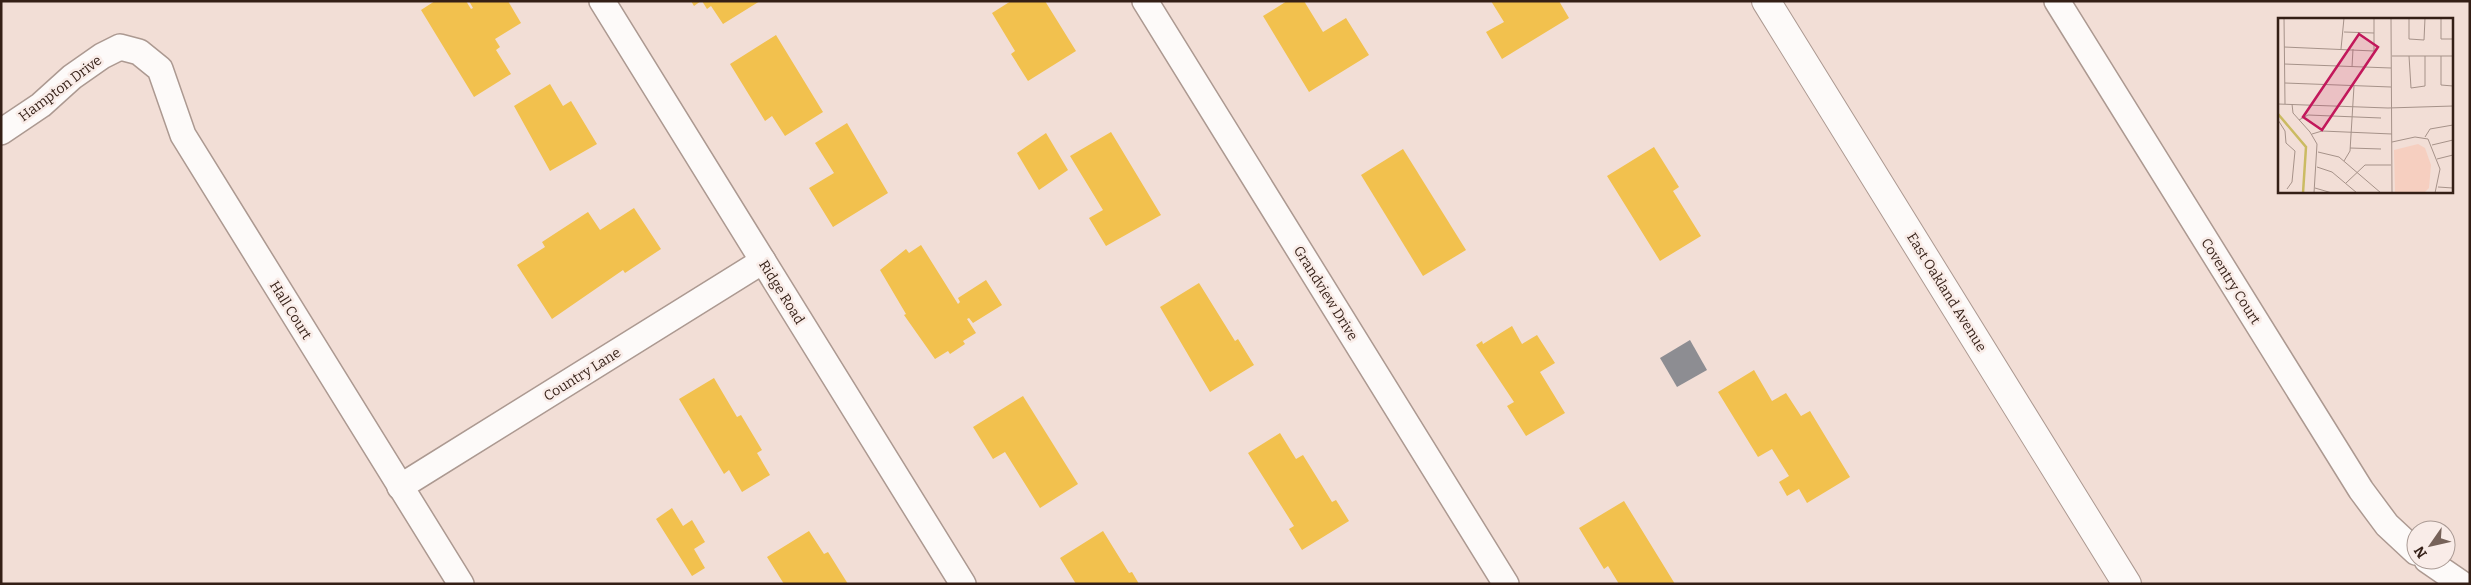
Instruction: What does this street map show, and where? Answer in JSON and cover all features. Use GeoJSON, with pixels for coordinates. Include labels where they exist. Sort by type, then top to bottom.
{"type":"FeatureCollection","features":[{"type":"Feature","properties":{"kind":"main road","name":"East Oakland Avenue"},"geometry":{"type":"LineString","coordinates":[[1766,1],[2127,584]]}},
{"type":"Feature","properties":{"kind":"street","name":"Ridge Road"},"geometry":{"type":"LineString","coordinates":[[602,1],[963,584]]}},
{"type":"Feature","properties":{"kind":"street","name":"Grandview Drive"},"geometry":{"type":"LineString","coordinates":[[1146,1],[1506,584]]}},
{"type":"Feature","properties":{"kind":"street","name":"Coventry Court"},"geometry":{"type":"LineString","coordinates":[[2058,1],[2361,490],[2387,525],[2406,543]]}},
{"type":"Feature","properties":{"kind":"street","name":"Hampton Drive"},"geometry":{"type":"LineString","coordinates":[[1,132],[41,105],[72,77],[102,56],[120,47]]}},
{"type":"Feature","properties":{"kind":"street","name":"Hall Court"},"geometry":{"type":"LineString","coordinates":[[120,47],[139,52],[160,70],[183,135],[461,584]]}},
{"type":"Feature","properties":{"kind":"street","name":"Country Lane"},"geometry":{"type":"LineString","coordinates":[[400,487],[763,261]]}},
{"type":"Feature","properties":{"kind":"street"},"geometry":{"type":"LineString","coordinates":[[2442,570],[2462,584]]}},
{"type":"Feature","properties":{"kind":"building: Homes"},"geometry":{"type":"Polygon","coordinates":[[[435,1],[466,1],[471,9],[473,8],[469,1],[508,1],[521,23],[495,39],[500,47],[496,50],[511,74],[474,97],[421,10],[435,1]]]}},
{"type":"Feature","properties":{"kind":"building: Homes"},"geometry":{"type":"Polygon","coordinates":[[[691,1],[701,1],[694,6],[691,1]]]}},
{"type":"Feature","properties":{"kind":"building: Homes"},"geometry":{"type":"Polygon","coordinates":[[[702,1],[760,1],[723,24],[711,6],[707,9],[702,1]]]}},
{"type":"Feature","properties":{"kind":"building: Homes"},"geometry":{"type":"Polygon","coordinates":[[[1011,1],[1045,1],[1076,51],[1028,81],[1011,54],[1015,51],[992,13],[1011,1]]]}},
{"type":"Feature","properties":{"kind":"building: Homes"},"geometry":{"type":"Polygon","coordinates":[[[1287,1],[1304,1],[1323,32],[1346,18],[1369,55],[1309,92],[1263,16],[1287,1]]]}},
{"type":"Feature","properties":{"kind":"building: Homes"},"geometry":{"type":"Polygon","coordinates":[[[1491,1],[1559,1],[1569,18],[1502,59],[1486,32],[1504,22],[1491,1]]]}},
{"type":"Feature","properties":{"kind":"building: Homes"},"geometry":{"type":"Polygon","coordinates":[[[776,35],[823,112],[785,136],[772,116],[765,121],[730,64],[776,35]]]}},
{"type":"Feature","properties":{"kind":"building: Homes"},"geometry":{"type":"Polygon","coordinates":[[[550,84],[563,106],[571,101],[597,144],[550,171],[514,106],[550,84]]]}},
{"type":"Feature","properties":{"kind":"building: Homes"},"geometry":{"type":"Polygon","coordinates":[[[847,123],[888,193],[833,227],[809,188],[834,173],[815,143],[847,123]]]}},
{"type":"Feature","properties":{"kind":"building: Homes"},"geometry":{"type":"Polygon","coordinates":[[[1111,132],[1161,215],[1106,246],[1089,218],[1103,210],[1070,156],[1111,132]]]}},
{"type":"Feature","properties":{"kind":"building: Homes"},"geometry":{"type":"Polygon","coordinates":[[[1046,133],[1068,170],[1039,190],[1017,153],[1046,133]]]}},
{"type":"Feature","properties":{"kind":"building: Homes"},"geometry":{"type":"Polygon","coordinates":[[[1654,147],[1679,187],[1673,191],[1701,236],[1660,261],[1607,176],[1654,147]]]}},
{"type":"Feature","properties":{"kind":"building: Homes"},"geometry":{"type":"Polygon","coordinates":[[[1403,149],[1466,250],[1423,276],[1361,175],[1403,149]]]}},
{"type":"Feature","properties":{"kind":"building: Homes"},"geometry":{"type":"Polygon","coordinates":[[[634,208],[661,249],[625,273],[623,270],[552,319],[517,265],[545,247],[542,242],[588,212],[600,230],[634,208]]]}},
{"type":"Feature","properties":{"kind":"building: Homes"},"geometry":{"type":"Polygon","coordinates":[[[921,245],[958,304],[960,302],[958,298],[986,280],[1002,305],[973,323],[969,318],[967,319],[976,333],[963,341],[965,344],[950,354],[948,351],[935,359],[904,315],[906,314],[880,270],[906,249],[909,253],[921,245]]]}},
{"type":"Feature","properties":{"kind":"building: Homes"},"geometry":{"type":"Polygon","coordinates":[[[1199,283],[1235,341],[1238,339],[1254,365],[1210,392],[1160,307],[1199,283]]]}},
{"type":"Feature","properties":{"kind":"building: Homes"},"geometry":{"type":"Polygon","coordinates":[[[1512,326],[1522,344],[1537,335],[1555,363],[1540,372],[1565,413],[1526,436],[1507,406],[1514,402],[1476,345],[1482,341],[1483,344],[1512,326]]]}},
{"type":"Feature","properties":{"kind":"building: Homes"},"geometry":{"type":"Polygon","coordinates":[[[1754,370],[1772,401],[1786,393],[1801,416],[1810,411],[1850,477],[1807,503],[1799,489],[1787,496],[1779,482],[1789,476],[1772,449],[1758,457],[1718,392],[1754,370]]]}},
{"type":"Feature","properties":{"kind":"building: Homes"},"geometry":{"type":"Polygon","coordinates":[[[714,378],[737,417],[741,415],[762,450],[757,453],[770,475],[742,492],[729,470],[724,474],[679,399],[714,378]]]}},
{"type":"Feature","properties":{"kind":"building: Homes"},"geometry":{"type":"Polygon","coordinates":[[[1023,396],[1078,484],[1040,508],[1005,452],[993,459],[973,427],[1023,396]]]}},
{"type":"Feature","properties":{"kind":"building: Homes"},"geometry":{"type":"Polygon","coordinates":[[[1280,433],[1296,459],[1303,455],[1332,502],[1336,500],[1349,521],[1302,550],[1289,529],[1294,526],[1248,453],[1280,433]]]}},
{"type":"Feature","properties":{"kind":"building: Homes"},"geometry":{"type":"Polygon","coordinates":[[[1624,501],[1675,584],[1619,584],[1608,566],[1604,569],[1579,528],[1624,501]]]}},
{"type":"Feature","properties":{"kind":"building: Homes"},"geometry":{"type":"Polygon","coordinates":[[[672,508],[683,526],[692,520],[705,542],[694,549],[705,568],[692,576],[656,519],[672,508]]]}},
{"type":"Feature","properties":{"kind":"building: Homes"},"geometry":{"type":"Polygon","coordinates":[[[809,531],[824,554],[828,552],[848,584],[784,584],[767,557],[809,531]]]}},
{"type":"Feature","properties":{"kind":"building: Homes"},"geometry":{"type":"Polygon","coordinates":[[[1103,531],[1129,573],[1132,572],[1139,584],[1076,584],[1060,558],[1103,531]]]}},
{"type":"Feature","properties":{"kind":"building: Industry"},"geometry":{"type":"Polygon","coordinates":[[[1690,340],[1707,370],[1677,387],[1660,358],[1690,340]]]}}]}
